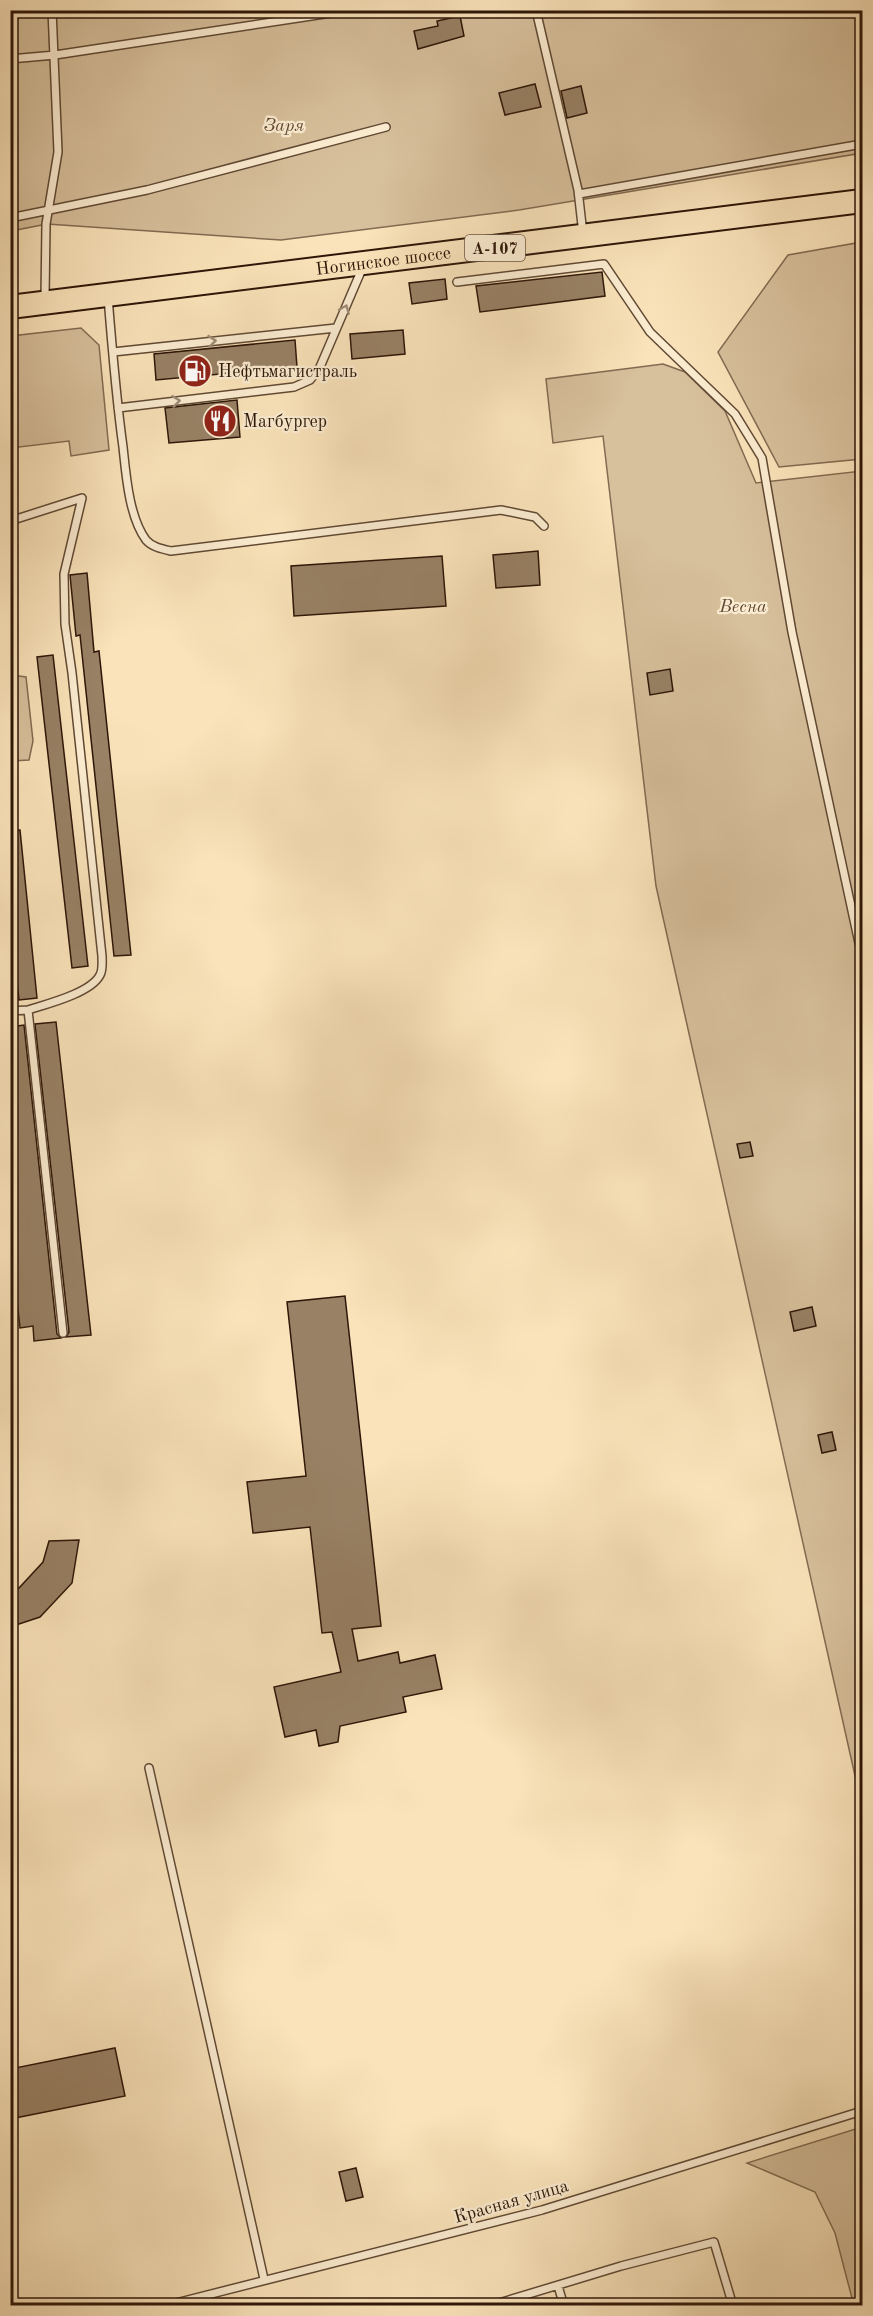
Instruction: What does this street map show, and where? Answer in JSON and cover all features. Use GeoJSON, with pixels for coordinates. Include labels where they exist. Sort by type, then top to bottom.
{"type":"FeatureCollection","features":[{"type":"Feature","properties":{"kind":"highway","name":"Ногинское шоссе"},"geometry":{"type":"LineString","coordinates":[[10,307],[862,201]]}},
{"type":"Feature","properties":{"kind":"lane"},"geometry":{"type":"LineString","coordinates":[[45,303],[46,224],[58,152],[52,10]]}},
{"type":"Feature","properties":{"kind":"lane"},"geometry":{"type":"LineString","coordinates":[[10,60],[351,10]]}},
{"type":"Feature","properties":{"kind":"lane"},"geometry":{"type":"LineString","coordinates":[[536,10],[579,194],[584,236]]}},
{"type":"Feature","properties":{"kind":"lane"},"geometry":{"type":"LineString","coordinates":[[10,218],[147,190],[386,127]]}},
{"type":"Feature","properties":{"kind":"lane"},"geometry":{"type":"LineString","coordinates":[[579,194],[862,144]]}},
{"type":"Feature","properties":{"kind":"lane"},"geometry":{"type":"LineString","coordinates":[[118,408],[302,384],[316,374],[364,264]]}},
{"type":"Feature","properties":{"kind":"lane"},"geometry":{"type":"LineString","coordinates":[[457,282],[604,264],[650,332],[735,414],[762,458],[792,632],[862,957]]}},
{"type":"Feature","properties":{"kind":"lane"},"geometry":{"type":"LineString","coordinates":[[107,295],[118,408],[131,501],[136,519],[147,540],[156,547],[171,551],[501,510],[535,517],[544,526]]}},
{"type":"Feature","properties":{"kind":"lane"},"geometry":{"type":"LineString","coordinates":[[112,352],[336,328]]}},
{"type":"Feature","properties":{"kind":"lane"},"geometry":{"type":"LineString","coordinates":[[10,521],[82,498],[64,574],[65,624],[102,956],[102,973],[95,981],[65,998],[28,1010],[10,1011]]}},
{"type":"Feature","properties":{"kind":"lane"},"geometry":{"type":"LineString","coordinates":[[28,1010],[63,1333]]}},
{"type":"Feature","properties":{"kind":"lane"},"geometry":{"type":"LineString","coordinates":[[148,1768],[264,2279]]}},
{"type":"Feature","properties":{"kind":"lane","name":"Красная улица"},"geometry":{"type":"LineString","coordinates":[[164,2306],[542,2210],[862,2111]]}},
{"type":"Feature","properties":{"kind":"lane"},"geometry":{"type":"LineString","coordinates":[[489,2306],[714,2242],[733,2306]]}},
{"type":"Feature","properties":{"kind":"lane"},"geometry":{"type":"LineString","coordinates":[[558,2286],[564,2306]]}},
{"type":"Feature","properties":{"kind":"green space","name":"Заря"},"geometry":{"type":"Polygon","coordinates":[[[11,11],[862,11],[862,153],[519,210],[281,240],[47,224],[11,231],[11,11]]]}},
{"type":"Feature","properties":{"kind":"green space"},"geometry":{"type":"Polygon","coordinates":[[[862,242],[862,459],[779,467],[718,352],[788,255],[862,242]]]}},
{"type":"Feature","properties":{"kind":"green space"},"geometry":{"type":"Polygon","coordinates":[[[81,328],[99,345],[109,450],[71,456],[69,441],[11,448],[11,336],[81,328]]]}},
{"type":"Feature","properties":{"kind":"green space","name":"Весна"},"geometry":{"type":"Polygon","coordinates":[[[663,364],[685,372],[725,411],[756,483],[862,471],[862,1807],[656,886],[603,436],[553,443],[546,379],[663,364]]]}},
{"type":"Feature","properties":{"kind":"green space"},"geometry":{"type":"Polygon","coordinates":[[[11,675],[26,677],[33,741],[29,760],[11,761],[11,675]]]}},
{"type":"Feature","properties":{"kind":"green space"},"geometry":{"type":"Polygon","coordinates":[[[862,2127],[862,2305],[854,2306],[835,2233],[815,2192],[747,2163],[862,2127]]]}},
{"type":"Feature","properties":{"kind":"building"},"geometry":{"type":"Polygon","coordinates":[[[460,16],[464,36],[418,49],[414,31],[438,26],[437,21],[460,16]]]}},
{"type":"Feature","properties":{"kind":"building"},"geometry":{"type":"Polygon","coordinates":[[[535,84],[541,107],[505,115],[499,93],[535,84]]]}},
{"type":"Feature","properties":{"kind":"building"},"geometry":{"type":"Polygon","coordinates":[[[581,86],[587,113],[567,118],[561,91],[581,86]]]}},
{"type":"Feature","properties":{"kind":"building"},"geometry":{"type":"Polygon","coordinates":[[[602,272],[605,296],[480,312],[476,286],[602,272]]]}},
{"type":"Feature","properties":{"kind":"building"},"geometry":{"type":"Polygon","coordinates":[[[445,279],[447,299],[412,304],[409,283],[445,279]]]}},
{"type":"Feature","properties":{"kind":"building"},"geometry":{"type":"Polygon","coordinates":[[[403,330],[405,354],[352,359],[350,334],[403,330]]]}},
{"type":"Feature","properties":{"kind":"building"},"geometry":{"type":"Polygon","coordinates":[[[295,340],[297,367],[156,380],[154,354],[295,340]]]}},
{"type":"Feature","properties":{"kind":"building"},"geometry":{"type":"Polygon","coordinates":[[[237,400],[240,437],[169,443],[165,408],[237,400]]]}},
{"type":"Feature","properties":{"kind":"building"},"geometry":{"type":"Polygon","coordinates":[[[538,551],[540,585],[496,588],[493,555],[538,551]]]}},
{"type":"Feature","properties":{"kind":"building"},"geometry":{"type":"Polygon","coordinates":[[[442,556],[446,606],[294,616],[291,566],[442,556]]]}},
{"type":"Feature","properties":{"kind":"building"},"geometry":{"type":"Polygon","coordinates":[[[87,573],[94,652],[99,651],[131,955],[114,956],[80,635],[76,636],[70,575],[87,573]]]}},
{"type":"Feature","properties":{"kind":"building"},"geometry":{"type":"Polygon","coordinates":[[[53,655],[88,966],[72,968],[37,657],[53,655]]]}},
{"type":"Feature","properties":{"kind":"building"},"geometry":{"type":"Polygon","coordinates":[[[670,669],[673,691],[650,695],[647,673],[670,669]]]}},
{"type":"Feature","properties":{"kind":"building"},"geometry":{"type":"Polygon","coordinates":[[[20,830],[37,998],[19,1000],[10,919],[10,831],[20,830]]]}},
{"type":"Feature","properties":{"kind":"building"},"geometry":{"type":"Polygon","coordinates":[[[56,1022],[91,1335],[66,1337],[69,1332],[35,1024],[56,1022]]]}},
{"type":"Feature","properties":{"kind":"building"},"geometry":{"type":"Polygon","coordinates":[[[24,1025],[57,1334],[61,1338],[34,1341],[33,1326],[20,1328],[10,1236],[10,1027],[24,1025]]]}},
{"type":"Feature","properties":{"kind":"building"},"geometry":{"type":"Polygon","coordinates":[[[750,1142],[753,1156],[740,1158],[737,1144],[750,1142]]]}},
{"type":"Feature","properties":{"kind":"building"},"geometry":{"type":"Polygon","coordinates":[[[345,1296],[381,1626],[352,1629],[358,1661],[398,1652],[400,1663],[435,1655],[442,1689],[403,1697],[406,1712],[340,1726],[338,1742],[319,1746],[316,1730],[285,1737],[274,1687],[341,1672],[332,1632],[322,1633],[310,1527],[253,1533],[247,1482],[306,1476],[287,1302],[345,1296]]]}},
{"type":"Feature","properties":{"kind":"building"},"geometry":{"type":"Polygon","coordinates":[[[812,1307],[816,1326],[794,1331],[790,1312],[812,1307]]]}},
{"type":"Feature","properties":{"kind":"building"},"geometry":{"type":"Polygon","coordinates":[[[832,1432],[836,1450],[822,1453],[818,1435],[832,1432]]]}},
{"type":"Feature","properties":{"kind":"building"},"geometry":{"type":"Polygon","coordinates":[[[79,1540],[72,1583],[40,1617],[10,1627],[10,1590],[19,1588],[43,1562],[49,1541],[79,1540]]]}},
{"type":"Feature","properties":{"kind":"building"},"geometry":{"type":"Polygon","coordinates":[[[115,2048],[125,2096],[10,2119],[10,2069],[115,2048]]]}},
{"type":"Feature","properties":{"kind":"building"},"geometry":{"type":"Polygon","coordinates":[[[356,2168],[363,2197],[346,2201],[339,2172],[356,2168]]]}},
{"type":"Feature","properties":{"kind":"place","name":"Нефтьмагистраль"},"geometry":{"type":"Point","coordinates":[195,371]}},
{"type":"Feature","properties":{"kind":"place","name":"Магбургер"},"geometry":{"type":"Point","coordinates":[220,421]}}]}
